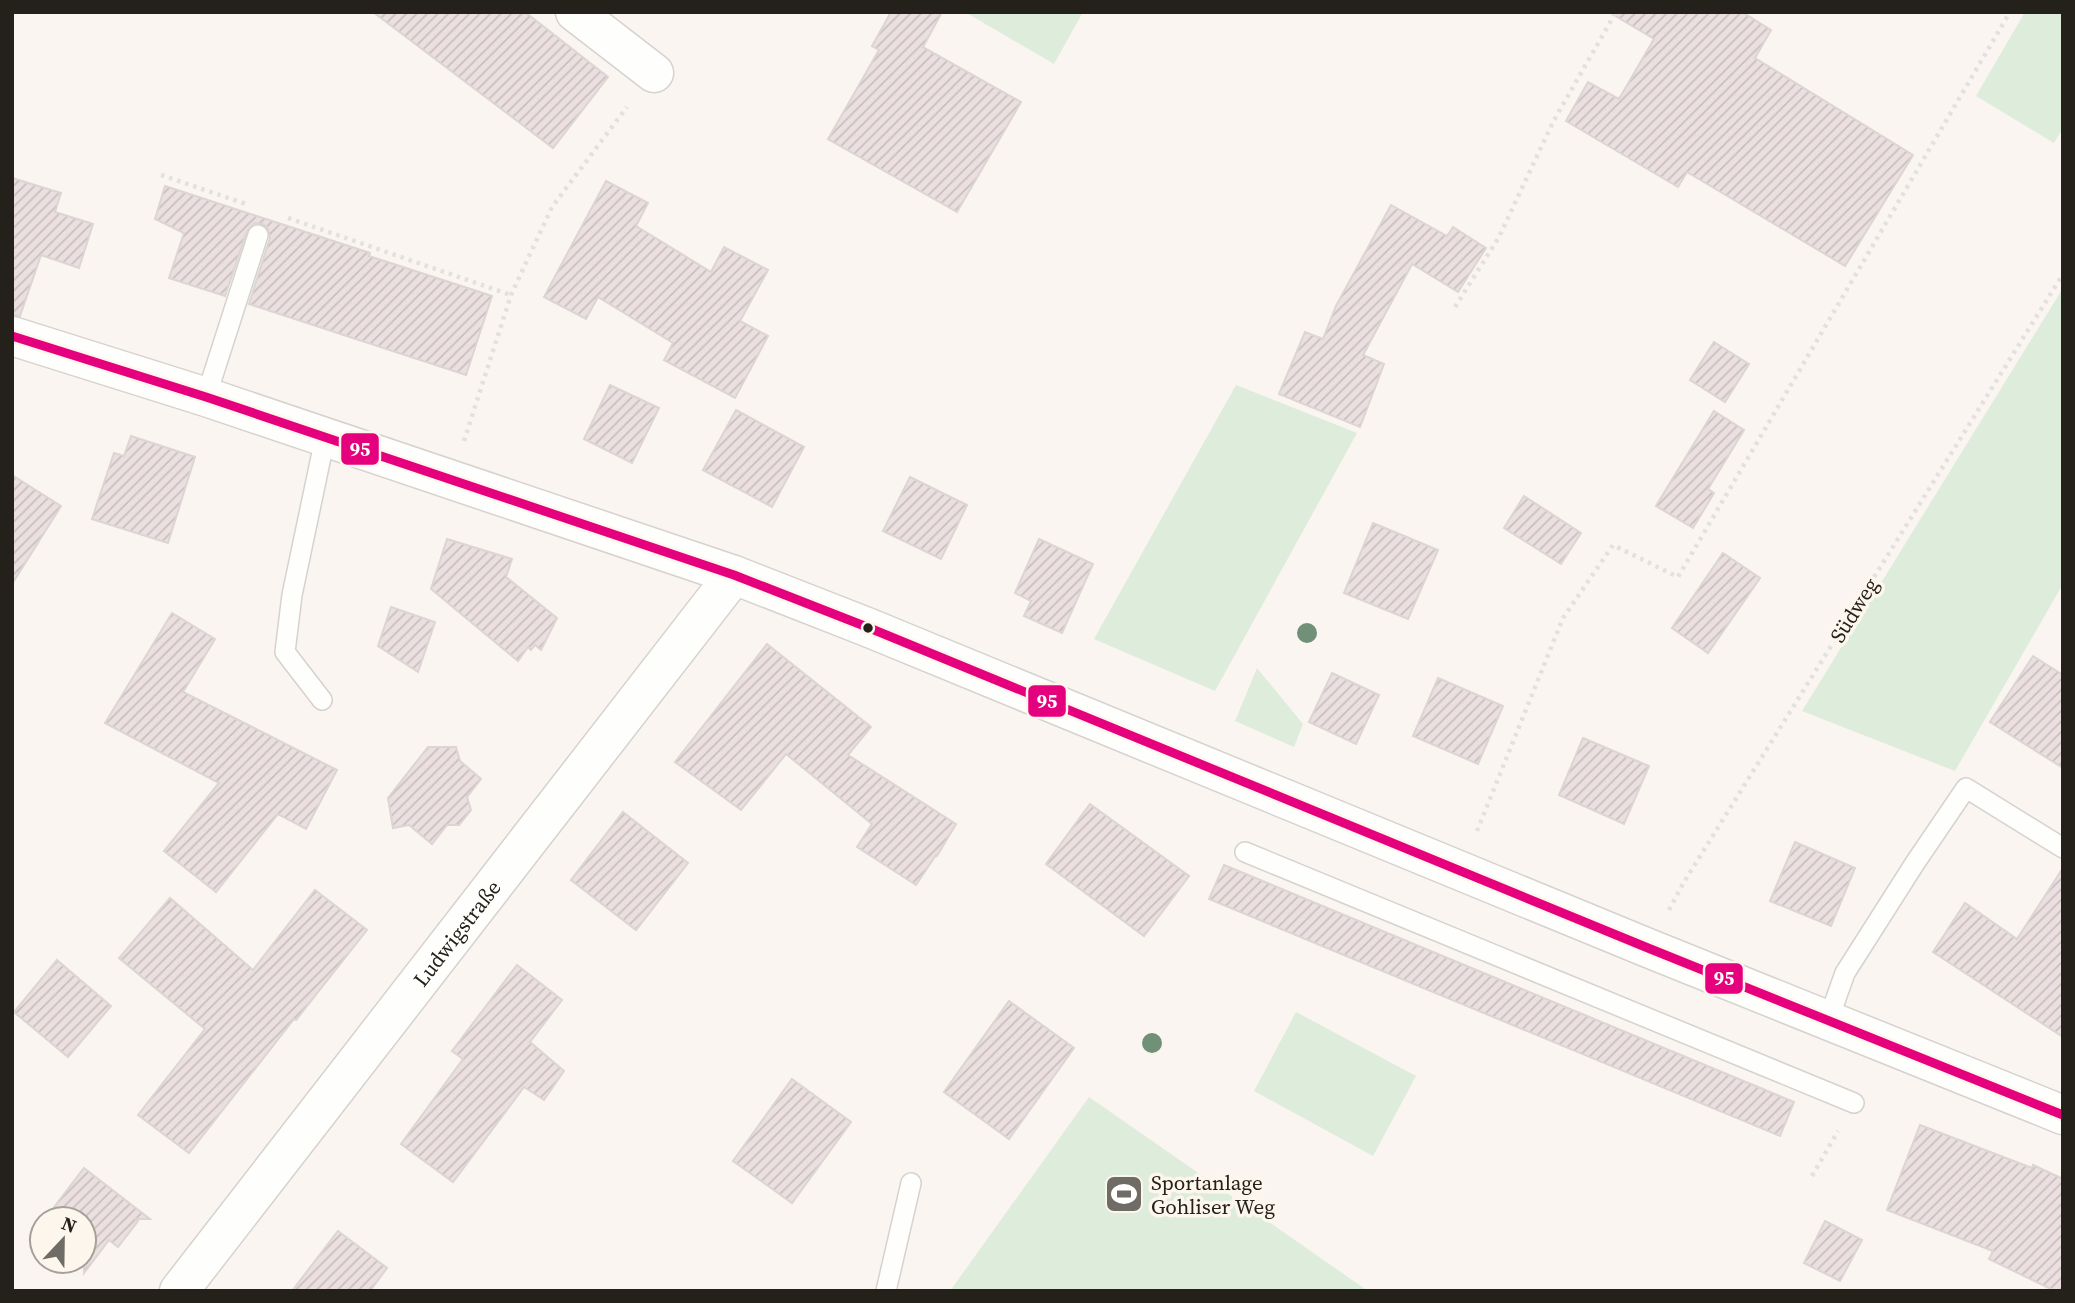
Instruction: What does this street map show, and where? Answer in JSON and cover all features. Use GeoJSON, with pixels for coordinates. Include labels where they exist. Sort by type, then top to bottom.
{"type":"FeatureCollection","features":[{"type":"Feature","properties":{"kind":"street"},"geometry":{"type":"LineString","coordinates":[[575,12],[654,73]]}},
{"type":"Feature","properties":{"kind":"street"},"geometry":{"type":"LineString","coordinates":[[12,336],[206,397],[734,575],[2063,1115]]}},
{"type":"Feature","properties":{"kind":"street","name":"Ludwigstraße"},"geometry":{"type":"LineString","coordinates":[[179,1291],[734,575]]}},
{"type":"Feature","properties":{"kind":"lane"},"geometry":{"type":"LineString","coordinates":[[206,397],[258,235]]}},
{"type":"Feature","properties":{"kind":"lane"},"geometry":{"type":"LineString","coordinates":[[322,700],[285,652],[292,595],[325,438]]}},
{"type":"Feature","properties":{"kind":"lane"},"geometry":{"type":"LineString","coordinates":[[1828,1021],[1845,973],[1966,788],[2063,848]]}},
{"type":"Feature","properties":{"kind":"lane"},"geometry":{"type":"LineString","coordinates":[[1245,852],[1854,1103]]}},
{"type":"Feature","properties":{"kind":"lane"},"geometry":{"type":"LineString","coordinates":[[886,1291],[911,1183]]}},
{"type":"Feature","properties":{"kind":"path"},"geometry":{"type":"LineString","coordinates":[[1455,307],[1499,237],[1553,122],[1616,12]]}},
{"type":"Feature","properties":{"kind":"path"},"geometry":{"type":"LineString","coordinates":[[1461,871],[1563,618],[1613,545],[1678,577],[2010,12]]}},
{"type":"Feature","properties":{"kind":"path"},"geometry":{"type":"LineString","coordinates":[[452,479],[511,295],[552,206],[654,73]]}},
{"type":"Feature","properties":{"kind":"path"},"geometry":{"type":"LineString","coordinates":[[161,175],[253,206]]}},
{"type":"Feature","properties":{"kind":"path"},"geometry":{"type":"LineString","coordinates":[[279,215],[511,295]]}},
{"type":"Feature","properties":{"kind":"path","name":"Südweg"},"geometry":{"type":"LineString","coordinates":[[1648,948],[1692,871],[2063,274]]}},
{"type":"Feature","properties":{"kind":"green space"},"geometry":{"type":"Polygon","coordinates":[[[965,12],[1083,12],[1054,64],[965,12]]]}},
{"type":"Feature","properties":{"kind":"green space"},"geometry":{"type":"Polygon","coordinates":[[[2025,12],[2063,12],[2063,128],[2054,143],[1976,96],[2025,12]]]}},
{"type":"Feature","properties":{"kind":"green space"},"geometry":{"type":"Polygon","coordinates":[[[2063,288],[2063,584],[1955,771],[1802,711],[2063,288]]]}},
{"type":"Feature","properties":{"kind":"green space"},"geometry":{"type":"Polygon","coordinates":[[[1236,385],[1357,433],[1215,691],[1094,639],[1236,385]]]}},
{"type":"Feature","properties":{"kind":"green space"},"geometry":{"type":"Polygon","coordinates":[[[1257,668],[1303,724],[1294,747],[1235,721],[1257,668]]]}},
{"type":"Feature","properties":{"kind":"green space"},"geometry":{"type":"Polygon","coordinates":[[[1296,1012],[1416,1076],[1373,1156],[1254,1091],[1296,1012]]]}},
{"type":"Feature","properties":{"kind":"green space","name":"Sportanlage Gohliser Weg"},"geometry":{"type":"Polygon","coordinates":[[[1089,1097],[1368,1291],[950,1291],[1089,1097]]]}},
{"type":"Feature","properties":{"kind":"building"},"geometry":{"type":"Polygon","coordinates":[[[373,12],[525,12],[608,77],[553,148],[373,12]]]}},
{"type":"Feature","properties":{"kind":"building"},"geometry":{"type":"Polygon","coordinates":[[[891,12],[942,12],[923,47],[1021,102],[957,212],[828,139],[879,50],[872,46],[891,12]]]}},
{"type":"Feature","properties":{"kind":"building"},"geometry":{"type":"Polygon","coordinates":[[[1609,12],[1742,12],[1771,30],[1755,58],[1913,155],[1845,266],[1687,172],[1678,187],[1566,121],[1588,82],[1619,99],[1654,39],[1609,12]]]}},
{"type":"Feature","properties":{"kind":"building"},"geometry":{"type":"Polygon","coordinates":[[[12,178],[61,193],[55,212],[93,224],[79,268],[41,255],[20,316],[12,315],[12,178]]]}},
{"type":"Feature","properties":{"kind":"building"},"geometry":{"type":"Polygon","coordinates":[[[606,181],[648,203],[636,226],[711,272],[724,247],[768,270],[740,321],[768,336],[735,398],[664,360],[673,343],[598,297],[586,319],[544,297],[606,181]]]}},
{"type":"Feature","properties":{"kind":"building"},"geometry":{"type":"Polygon","coordinates":[[[165,186],[492,296],[466,375],[249,304],[270,238],[267,227],[262,224],[255,223],[247,231],[225,296],[169,278],[184,233],[155,219],[165,186]]]}},
{"type":"Feature","properties":{"kind":"building"},"geometry":{"type":"Polygon","coordinates":[[[1391,205],[1447,236],[1453,227],[1486,248],[1458,292],[1412,264],[1363,355],[1384,364],[1360,427],[1279,394],[1305,332],[1323,339],[1336,306],[1391,205]]]}},
{"type":"Feature","properties":{"kind":"building"},"geometry":{"type":"Polygon","coordinates":[[[1714,342],[1749,364],[1725,402],[1690,380],[1714,342]]]}},
{"type":"Feature","properties":{"kind":"building"},"geometry":{"type":"Polygon","coordinates":[[[610,385],[659,408],[632,463],[584,439],[610,385]]]}},
{"type":"Feature","properties":{"kind":"building"},"geometry":{"type":"Polygon","coordinates":[[[736,410],[804,447],[772,507],[703,470],[736,410]]]}},
{"type":"Feature","properties":{"kind":"building"},"geometry":{"type":"Polygon","coordinates":[[[1714,411],[1744,430],[1708,489],[1714,493],[1693,528],[1656,506],[1714,411]]]}},
{"type":"Feature","properties":{"kind":"building"},"geometry":{"type":"Polygon","coordinates":[[[131,436],[195,457],[168,543],[92,519],[114,453],[124,456],[131,436]]]}},
{"type":"Feature","properties":{"kind":"building"},"geometry":{"type":"Polygon","coordinates":[[[12,475],[61,506],[12,584],[12,475]]]}},
{"type":"Feature","properties":{"kind":"building"},"geometry":{"type":"Polygon","coordinates":[[[910,477],[967,505],[941,559],[883,531],[910,477]]]}},
{"type":"Feature","properties":{"kind":"building"},"geometry":{"type":"Polygon","coordinates":[[[1524,496],[1581,533],[1561,564],[1504,528],[1524,496]]]}},
{"type":"Feature","properties":{"kind":"building"},"geometry":{"type":"Polygon","coordinates":[[[1373,523],[1438,550],[1408,619],[1344,593],[1373,523]]]}},
{"type":"Feature","properties":{"kind":"building"},"geometry":{"type":"Polygon","coordinates":[[[447,539],[512,559],[506,577],[557,618],[541,650],[535,645],[531,650],[528,647],[518,661],[431,589],[447,539]]]}},
{"type":"Feature","properties":{"kind":"building"},"geometry":{"type":"Polygon","coordinates":[[[1039,539],[1093,564],[1062,633],[1024,616],[1031,601],[1015,593],[1039,539]]]}},
{"type":"Feature","properties":{"kind":"building"},"geometry":{"type":"Polygon","coordinates":[[[1723,553],[1760,578],[1708,653],[1672,628],[1723,553]]]}},
{"type":"Feature","properties":{"kind":"building"},"geometry":{"type":"Polygon","coordinates":[[[391,607],[435,622],[418,672],[378,646],[391,607]]]}},
{"type":"Feature","properties":{"kind":"building"},"geometry":{"type":"Polygon","coordinates":[[[172,613],[215,639],[183,692],[337,770],[306,829],[278,814],[216,892],[164,851],[219,783],[105,723],[172,613]]]}},
{"type":"Feature","properties":{"kind":"building"},"geometry":{"type":"Polygon","coordinates":[[[767,644],[871,727],[848,755],[956,824],[916,885],[857,847],[872,824],[786,754],[741,810],[675,762],[767,644]]]}},
{"type":"Feature","properties":{"kind":"building"},"geometry":{"type":"Polygon","coordinates":[[[2033,656],[2063,675],[2063,768],[1990,722],[2033,656]]]}},
{"type":"Feature","properties":{"kind":"building"},"geometry":{"type":"Polygon","coordinates":[[[1332,673],[1379,695],[1356,744],[1309,722],[1332,673]]]}},
{"type":"Feature","properties":{"kind":"building"},"geometry":{"type":"Polygon","coordinates":[[[1438,678],[1503,706],[1478,764],[1413,736],[1438,678]]]}},
{"type":"Feature","properties":{"kind":"building"},"geometry":{"type":"Polygon","coordinates":[[[1583,738],[1649,766],[1624,824],[1559,795],[1583,738]]]}},
{"type":"Feature","properties":{"kind":"building"},"geometry":{"type":"Polygon","coordinates":[[[428,747],[456,747],[460,761],[481,779],[467,797],[471,810],[459,825],[447,825],[432,844],[409,825],[393,828],[388,798],[428,747]]]}},
{"type":"Feature","properties":{"kind":"building"},"geometry":{"type":"Polygon","coordinates":[[[1090,804],[1189,876],[1144,936],[1046,864],[1090,804]]]}},
{"type":"Feature","properties":{"kind":"building"},"geometry":{"type":"Polygon","coordinates":[[[623,812],[688,863],[636,930],[571,880],[623,812]]]}},
{"type":"Feature","properties":{"kind":"building"},"geometry":{"type":"Polygon","coordinates":[[[1795,842],[1855,868],[1831,926],[1770,901],[1795,842]]]}},
{"type":"Feature","properties":{"kind":"building"},"geometry":{"type":"Polygon","coordinates":[[[1224,865],[1794,1102],[1780,1136],[1209,899],[1224,865]]]}},
{"type":"Feature","properties":{"kind":"building"},"geometry":{"type":"Polygon","coordinates":[[[2063,868],[2063,1037],[1933,952],[1965,903],[2017,939],[2063,868]]]}},
{"type":"Feature","properties":{"kind":"building"},"geometry":{"type":"Polygon","coordinates":[[[315,890],[367,930],[189,1153],[138,1115],[205,1029],[119,958],[170,898],[253,970],[315,890]]]}},
{"type":"Feature","properties":{"kind":"building"},"geometry":{"type":"Polygon","coordinates":[[[57,960],[111,1006],[68,1057],[14,1012],[57,960]]]}},
{"type":"Feature","properties":{"kind":"building"},"geometry":{"type":"Polygon","coordinates":[[[517,965],[562,1000],[530,1042],[564,1071],[544,1100],[524,1087],[453,1182],[401,1144],[463,1059],[452,1051],[517,965]]]}},
{"type":"Feature","properties":{"kind":"building"},"geometry":{"type":"Polygon","coordinates":[[[1009,1001],[1074,1048],[1009,1139],[944,1092],[1009,1001]]]}},
{"type":"Feature","properties":{"kind":"building"},"geometry":{"type":"Polygon","coordinates":[[[792,1079],[851,1122],[792,1203],[733,1161],[792,1079]]]}},
{"type":"Feature","properties":{"kind":"building"},"geometry":{"type":"Polygon","coordinates":[[[1920,1125],[2032,1168],[2033,1165],[2063,1179],[2063,1291],[2055,1291],[1989,1259],[1993,1251],[1887,1210],[1920,1125]]]}},
{"type":"Feature","properties":{"kind":"building"},"geometry":{"type":"Polygon","coordinates":[[[84,1168],[150,1219],[136,1219],[138,1221],[118,1247],[109,1240],[98,1255],[98,1205],[56,1205],[84,1168]]]}},
{"type":"Feature","properties":{"kind":"building"},"geometry":{"type":"Polygon","coordinates":[[[1825,1221],[1862,1240],[1840,1281],[1804,1263],[1825,1221]]]}},
{"type":"Feature","properties":{"kind":"building"},"geometry":{"type":"Polygon","coordinates":[[[338,1231],[387,1268],[370,1291],[292,1291],[338,1231]]]}},
{"type":"Feature","properties":{"kind":"transit line","name":"95"},"geometry":{"type":"LineString","coordinates":[[12,336],[206,397],[734,575],[2063,1115]]}},
{"type":"Feature","properties":{"kind":"place","name":"Sportanlage Gohliser Weg"},"geometry":{"type":"Point","coordinates":[1124,1194]}}]}
